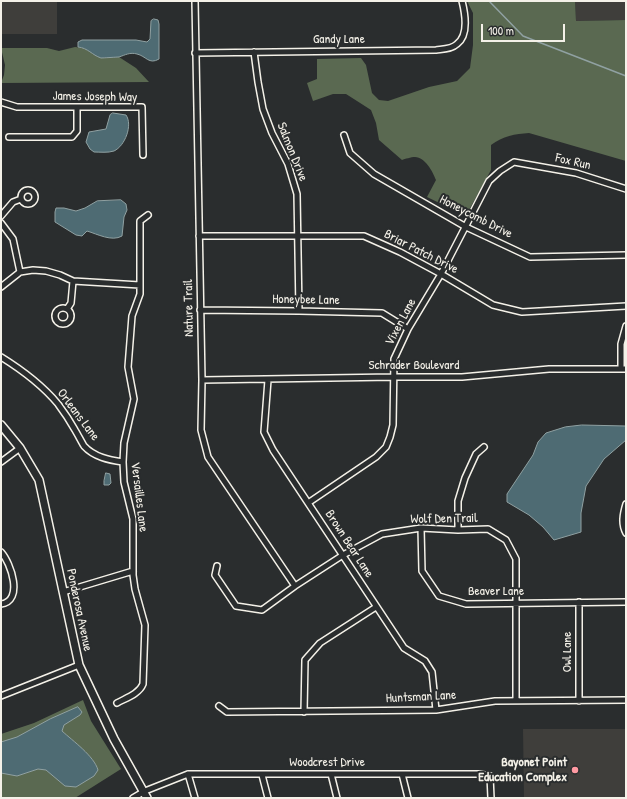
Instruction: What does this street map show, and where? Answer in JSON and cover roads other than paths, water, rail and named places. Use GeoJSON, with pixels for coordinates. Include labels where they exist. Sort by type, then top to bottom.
{"type":"FeatureCollection","features":[{"type":"Feature","properties":{"kind":"street","name":"Nature Trail"},"geometry":{"type":"LineString","coordinates":[[195,1],[202,380],[201,430],[208,457],[295,586]]}},
{"type":"Feature","properties":{"kind":"street","name":"Gandy Lane"},"geometry":{"type":"LineString","coordinates":[[195,53],[436,50],[448,48],[457,44],[464,37],[462,1]]}},
{"type":"Feature","properties":{"kind":"street","name":"Salmon Drive"},"geometry":{"type":"LineString","coordinates":[[254,52],[263,109],[272,133],[288,164],[297,194],[299,311]]}},
{"type":"Feature","properties":{"kind":"street","name":"James Joseph Way"},"geometry":{"type":"LineString","coordinates":[[1,102],[17,107],[142,107],[143,155]]}},
{"type":"Feature","properties":{"kind":"street"},"geometry":{"type":"LineString","coordinates":[[9,137],[72,137],[77,131],[77,107]]}},
{"type":"Feature","properties":{"kind":"street","name":"Honeycomb Drive"},"geometry":{"type":"LineString","coordinates":[[344,135],[350,153],[374,174],[466,227],[530,256],[626,255]]}},
{"type":"Feature","properties":{"kind":"street","name":"Vixen Lane"},"geometry":{"type":"LineString","coordinates":[[308,503],[376,457],[386,447],[393,425],[394,360],[408,329],[441,274],[490,181],[500,171],[514,162]]}},
{"type":"Feature","properties":{"kind":"street","name":"Fox Run"},"geometry":{"type":"LineString","coordinates":[[514,162],[576,173],[626,189]]}},
{"type":"Feature","properties":{"kind":"street"},"geometry":{"type":"LineString","coordinates":[[1,216],[13,202],[21,199]]}},
{"type":"Feature","properties":{"kind":"street","name":"Versailles Lane"},"geometry":{"type":"LineString","coordinates":[[117,703],[136,693],[143,684],[145,625],[134,588],[133,519],[124,482],[123,462],[124,443],[134,399],[128,367],[132,316],[140,294],[140,221],[148,215]]}},
{"type":"Feature","properties":{"kind":"street"},"geometry":{"type":"LineString","coordinates":[[1,223],[13,239],[20,272]]}},
{"type":"Feature","properties":{"kind":"street","name":"Briar Patch Drive"},"geometry":{"type":"LineString","coordinates":[[199,236],[364,236],[400,252],[493,305],[522,312],[626,306]]}},
{"type":"Feature","properties":{"kind":"street"},"geometry":{"type":"LineString","coordinates":[[1,287],[20,272],[33,270],[46,271],[60,275],[72,281],[140,285]]}},
{"type":"Feature","properties":{"kind":"street"},"geometry":{"type":"LineString","coordinates":[[67,309],[71,303],[72,281]]}},
{"type":"Feature","properties":{"kind":"street","name":"Honeybee Lane"},"geometry":{"type":"LineString","coordinates":[[200,310],[382,313],[408,329]]}},
{"type":"Feature","properties":{"kind":"street"},"geometry":{"type":"LineString","coordinates":[[624,369],[621,344],[626,326]]}},
{"type":"Feature","properties":{"kind":"street","name":"Orleans Lane"},"geometry":{"type":"LineString","coordinates":[[1,357],[19,368],[42,387],[58,405],[85,446],[96,455],[108,460],[123,462]]}},
{"type":"Feature","properties":{"kind":"street","name":"Schrader Boulevard"},"geometry":{"type":"LineString","coordinates":[[202,380],[462,377],[549,369],[624,369]]}},
{"type":"Feature","properties":{"kind":"street","name":"Brown Bear Lane"},"geometry":{"type":"LineString","coordinates":[[268,380],[264,432],[273,450],[404,648],[425,661],[432,672],[436,710]]}},
{"type":"Feature","properties":{"kind":"street","name":"Ponderosa Avenue"},"geometry":{"type":"LineString","coordinates":[[1,425],[20,448],[39,480],[79,665],[114,739],[146,794]]}},
{"type":"Feature","properties":{"kind":"street"},"geometry":{"type":"LineString","coordinates":[[458,530],[458,501],[464,478],[476,454],[484,447]]}},
{"type":"Feature","properties":{"kind":"street"},"geometry":{"type":"LineString","coordinates":[[1,462],[20,448]]}},
{"type":"Feature","properties":{"kind":"street"},"geometry":{"type":"LineString","coordinates":[[626,504],[622,515],[624,530],[626,533]]}},
{"type":"Feature","properties":{"kind":"street","name":"Wolf Den Trail"},"geometry":{"type":"LineString","coordinates":[[217,566],[215,575],[236,606],[262,610],[295,586],[343,555],[382,534],[421,528],[458,530],[488,529],[506,540],[516,559],[516,701]]}},
{"type":"Feature","properties":{"kind":"street","name":"Beaver Lane"},"geometry":{"type":"LineString","coordinates":[[421,528],[422,571],[439,596],[466,604],[626,602]]}},
{"type":"Feature","properties":{"kind":"street"},"geometry":{"type":"LineString","coordinates":[[1,552],[11,569],[14,594],[10,600],[1,604]]}},
{"type":"Feature","properties":{"kind":"street"},"geometry":{"type":"LineString","coordinates":[[63,592],[133,571]]}},
{"type":"Feature","properties":{"kind":"street","name":"Owl Lane"},"geometry":{"type":"LineString","coordinates":[[579,602],[579,701]]}},
{"type":"Feature","properties":{"kind":"street"},"geometry":{"type":"LineString","coordinates":[[304,712],[305,660],[320,643],[376,607]]}},
{"type":"Feature","properties":{"kind":"street"},"geometry":{"type":"LineString","coordinates":[[1,696],[79,665]]}},
{"type":"Feature","properties":{"kind":"street","name":"Huntsman Lane"},"geometry":{"type":"LineString","coordinates":[[219,706],[227,712],[304,712],[436,710],[495,701],[626,700]]}},
{"type":"Feature","properties":{"kind":"street"},"geometry":{"type":"LineString","coordinates":[[188,774],[195,798]]}},
{"type":"Feature","properties":{"kind":"street","name":"Woodcrest Drive"},"geometry":{"type":"LineString","coordinates":[[133,798],[146,794],[188,774],[479,774],[490,776],[491,798]]}},
{"type":"Feature","properties":{"kind":"street"},"geometry":{"type":"LineString","coordinates":[[331,774],[337,798]]}},
{"type":"Feature","properties":{"kind":"street"},"geometry":{"type":"LineString","coordinates":[[402,774],[408,798]]}},
{"type":"Feature","properties":{"kind":"street"},"geometry":{"type":"LineString","coordinates":[[262,775],[268,798]]}},
{"type":"Feature","properties":{"kind":"water"},"geometry":{"type":"Polygon","coordinates":[[[154,19],[158,20],[159,24],[159,59],[156,61],[150,61],[140,55],[132,53],[119,57],[101,58],[85,49],[78,47],[78,42],[82,40],[136,40],[147,42],[150,39],[151,21],[154,19]]]}},
{"type":"Feature","properties":{"kind":"water"},"geometry":{"type":"Polygon","coordinates":[[[113,113],[126,115],[129,124],[127,135],[122,145],[114,151],[94,152],[90,149],[86,142],[89,132],[106,129],[110,115],[113,113]]]}},
{"type":"Feature","properties":{"kind":"water"},"geometry":{"type":"Polygon","coordinates":[[[121,200],[126,204],[127,210],[124,217],[122,236],[118,238],[104,237],[87,231],[82,236],[76,235],[55,222],[56,208],[76,211],[97,201],[121,200]]]}},
{"type":"Feature","properties":{"kind":"water"},"geometry":{"type":"Polygon","coordinates":[[[582,425],[626,426],[626,440],[604,459],[586,486],[581,513],[581,532],[554,540],[543,527],[529,515],[507,502],[507,494],[533,455],[538,442],[546,433],[565,427],[582,425]]]}},
{"type":"Feature","properties":{"kind":"water"},"geometry":{"type":"Polygon","coordinates":[[[106,473],[110,474],[111,483],[109,485],[104,485],[106,473]]]}},
{"type":"Feature","properties":{"kind":"water"},"geometry":{"type":"Polygon","coordinates":[[[78,707],[82,712],[80,715],[64,725],[62,731],[92,759],[98,770],[94,776],[76,787],[65,786],[46,770],[38,769],[17,776],[1,773],[1,742],[17,737],[50,719],[78,707]]]}},
{"type":"Feature","properties":{"kind":"waterway"},"geometry":{"type":"LineString","coordinates":[[489,1],[523,36],[626,76]]}},
{"type":"Feature","properties":{"kind":"place","name":"Bayonet Point Education Complex"},"geometry":{"type":"Point","coordinates":[575,770]}}]}
